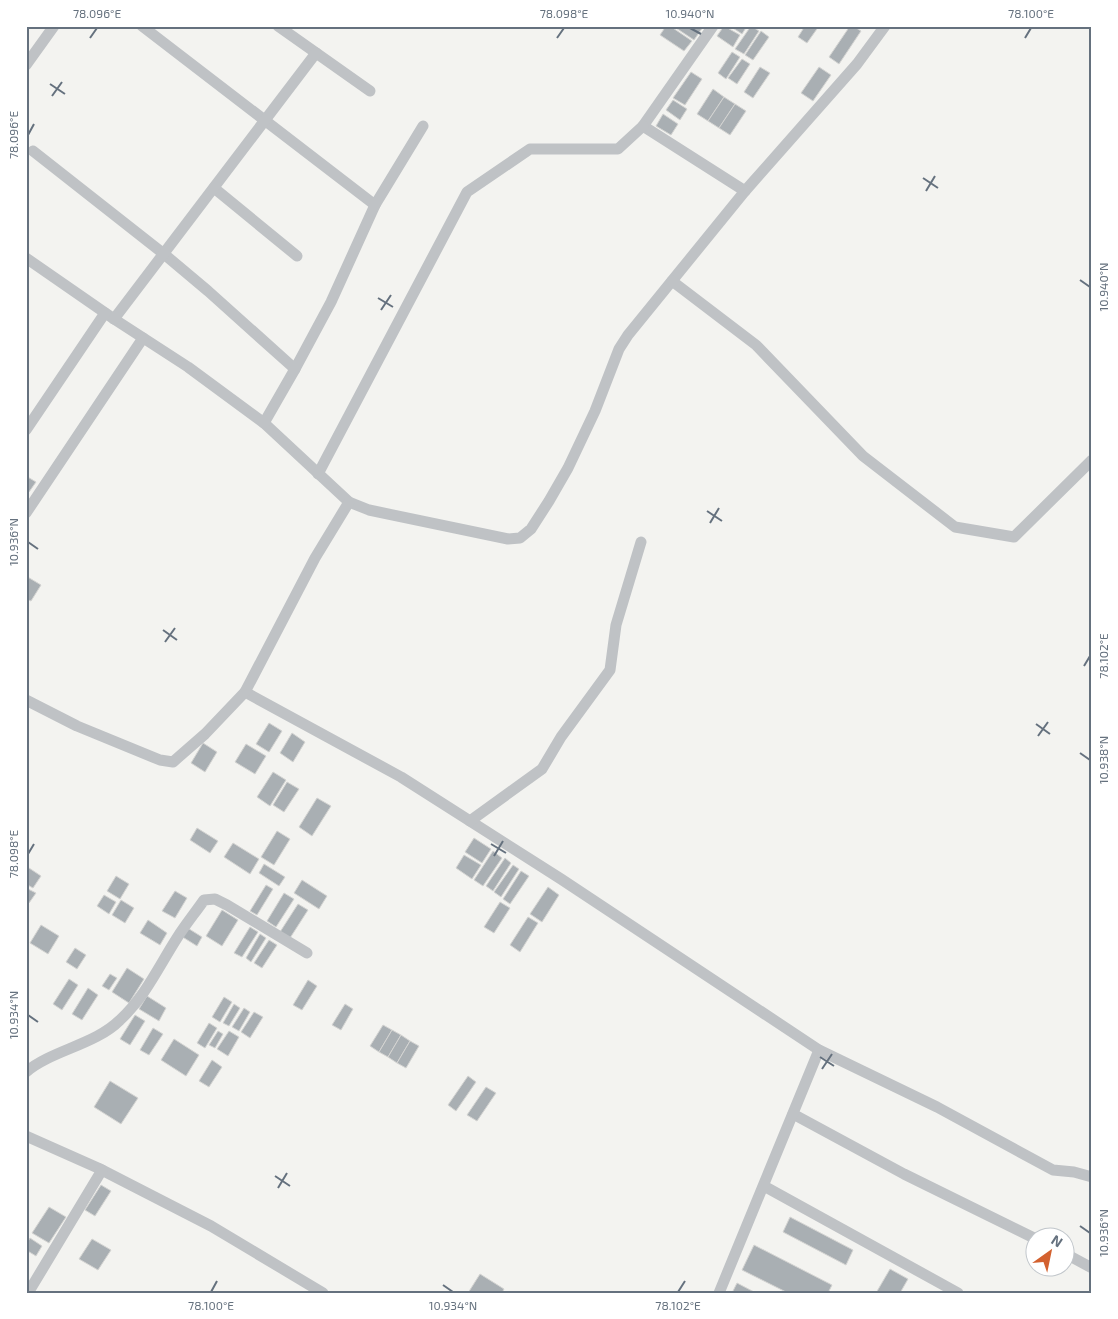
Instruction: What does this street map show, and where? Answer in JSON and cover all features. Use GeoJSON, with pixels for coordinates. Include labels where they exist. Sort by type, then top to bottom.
{"type":"FeatureCollection","features":[{"type":"Feature","properties":{"kind":"street"},"geometry":{"type":"LineString","coordinates":[[26,65],[54,26]]}},
{"type":"Feature","properties":{"kind":"street"},"geometry":{"type":"LineString","coordinates":[[142,26],[374,204]]}},
{"type":"Feature","properties":{"kind":"street"},"geometry":{"type":"LineString","coordinates":[[278,26],[370,92]]}},
{"type":"Feature","properties":{"kind":"street"},"geometry":{"type":"LineString","coordinates":[[318,474],[467,192],[530,149],[618,149],[643,126],[713,26]]}},
{"type":"Feature","properties":{"kind":"street"},"geometry":{"type":"LineString","coordinates":[[26,258],[142,338],[188,367],[264,423],[349,502],[369,510],[508,539],[520,538],[531,529],[568,468],[595,411],[619,349],[628,335],[745,191],[857,64],[885,26]]}},
{"type":"Feature","properties":{"kind":"street"},"geometry":{"type":"LineString","coordinates":[[26,430],[110,316],[164,254],[316,53]]}},
{"type":"Feature","properties":{"kind":"street"},"geometry":{"type":"LineString","coordinates":[[264,423],[331,302],[374,204],[422,126]]}},
{"type":"Feature","properties":{"kind":"street"},"geometry":{"type":"LineString","coordinates":[[643,126],[745,191]]}},
{"type":"Feature","properties":{"kind":"street"},"geometry":{"type":"LineString","coordinates":[[33,151],[164,254],[295,369]]}},
{"type":"Feature","properties":{"kind":"street"},"geometry":{"type":"LineString","coordinates":[[214,188],[297,256]]}},
{"type":"Feature","properties":{"kind":"street"},"geometry":{"type":"LineString","coordinates":[[672,281],[756,345],[863,456],[955,527],[1014,537],[1092,460]]}},
{"type":"Feature","properties":{"kind":"street"},"geometry":{"type":"LineString","coordinates":[[26,513],[142,338]]}},
{"type":"Feature","properties":{"kind":"street"},"geometry":{"type":"LineString","coordinates":[[26,700],[78,726],[160,760],[173,762],[205,734],[245,692],[315,558],[349,502]]}},
{"type":"Feature","properties":{"kind":"street"},"geometry":{"type":"LineString","coordinates":[[470,821],[542,769],[561,737],[610,670],[616,625],[641,542]]}},
{"type":"Feature","properties":{"kind":"street"},"geometry":{"type":"LineString","coordinates":[[245,692],[362,754],[401,777],[561,879],[819,1050],[937,1107],[1052,1170],[1074,1172],[1092,1177]]}},
{"type":"Feature","properties":{"kind":"street"},"geometry":{"type":"LineString","coordinates":[[26,1072],[35,1065],[90,1040],[119,1021],[145,992],[177,936],[204,900],[215,899],[307,953]]}},
{"type":"Feature","properties":{"kind":"street"},"geometry":{"type":"LineString","coordinates":[[719,1293],[819,1050]]}},
{"type":"Feature","properties":{"kind":"street"},"geometry":{"type":"LineString","coordinates":[[793,1114],[904,1174],[1026,1234]]}},
{"type":"Feature","properties":{"kind":"street"},"geometry":{"type":"LineString","coordinates":[[26,1136],[102,1170],[211,1226],[322,1293]]}},
{"type":"Feature","properties":{"kind":"street"},"geometry":{"type":"LineString","coordinates":[[28,1293],[102,1170]]}},
{"type":"Feature","properties":{"kind":"street"},"geometry":{"type":"LineString","coordinates":[[764,1186],[958,1293]]}},
{"type":"Feature","properties":{"kind":"street"},"geometry":{"type":"LineString","coordinates":[[1076,1259],[1092,1268]]}},
{"type":"Feature","properties":{"kind":"building"},"geometry":{"type":"Polygon","coordinates":[[[666,26],[670,26],[692,41],[684,51],[660,35],[666,26]]]}},
{"type":"Feature","properties":{"kind":"building"},"geometry":{"type":"Polygon","coordinates":[[[673,26],[702,26],[703,27],[694,40],[673,26]]]}},
{"type":"Feature","properties":{"kind":"building"},"geometry":{"type":"Polygon","coordinates":[[[724,26],[740,35],[733,47],[717,36],[724,26]]]}},
{"type":"Feature","properties":{"kind":"building"},"geometry":{"type":"Polygon","coordinates":[[[730,26],[747,26],[742,34],[730,26]]]}},
{"type":"Feature","properties":{"kind":"building"},"geometry":{"type":"Polygon","coordinates":[[[751,26],[759,31],[744,54],[735,49],[751,26]]]}},
{"type":"Feature","properties":{"kind":"building"},"geometry":{"type":"Polygon","coordinates":[[[805,26],[819,26],[807,43],[798,37],[805,26]]]}},
{"type":"Feature","properties":{"kind":"building"},"geometry":{"type":"Polygon","coordinates":[[[850,26],[861,31],[839,64],[829,57],[850,26]]]}},
{"type":"Feature","properties":{"kind":"building"},"geometry":{"type":"Polygon","coordinates":[[[761,31],[769,37],[753,60],[745,55],[761,31]]]}},
{"type":"Feature","properties":{"kind":"building"},"geometry":{"type":"Polygon","coordinates":[[[732,52],[740,57],[726,79],[718,73],[732,52]]]}},
{"type":"Feature","properties":{"kind":"building"},"geometry":{"type":"Polygon","coordinates":[[[742,59],[750,64],[737,84],[728,78],[742,59]]]}},
{"type":"Feature","properties":{"kind":"building"},"geometry":{"type":"Polygon","coordinates":[[[760,67],[770,73],[753,98],[744,92],[760,67]]]}},
{"type":"Feature","properties":{"kind":"building"},"geometry":{"type":"Polygon","coordinates":[[[819,67],[831,75],[813,101],[801,93],[819,67]]]}},
{"type":"Feature","properties":{"kind":"building"},"geometry":{"type":"Polygon","coordinates":[[[691,72],[702,79],[685,105],[673,98],[691,72]]]}},
{"type":"Feature","properties":{"kind":"building"},"geometry":{"type":"Polygon","coordinates":[[[713,89],[724,97],[708,121],[697,114],[713,89]]]}},
{"type":"Feature","properties":{"kind":"building"},"geometry":{"type":"Polygon","coordinates":[[[724,97],[735,104],[719,128],[708,121],[724,97]]]}},
{"type":"Feature","properties":{"kind":"building"},"geometry":{"type":"Polygon","coordinates":[[[673,100],[687,109],[680,120],[666,110],[673,100]]]}},
{"type":"Feature","properties":{"kind":"building"},"geometry":{"type":"Polygon","coordinates":[[[735,104],[746,111],[730,135],[719,128],[735,104]]]}},
{"type":"Feature","properties":{"kind":"building"},"geometry":{"type":"Polygon","coordinates":[[[663,114],[678,124],[671,135],[656,126],[663,114]]]}},
{"type":"Feature","properties":{"kind":"building"},"geometry":{"type":"Polygon","coordinates":[[[26,476],[36,482],[29,492],[26,491],[26,476]]]}},
{"type":"Feature","properties":{"kind":"building"},"geometry":{"type":"Polygon","coordinates":[[[26,576],[41,585],[31,601],[26,599],[26,576]]]}},
{"type":"Feature","properties":{"kind":"building"},"geometry":{"type":"Polygon","coordinates":[[[269,723],[282,731],[269,752],[256,744],[269,723]]]}},
{"type":"Feature","properties":{"kind":"building"},"geometry":{"type":"Polygon","coordinates":[[[292,733],[305,742],[293,762],[280,753],[292,733]]]}},
{"type":"Feature","properties":{"kind":"building"},"geometry":{"type":"Polygon","coordinates":[[[203,743],[217,752],[205,772],[191,763],[203,743]]]}},
{"type":"Feature","properties":{"kind":"building"},"geometry":{"type":"Polygon","coordinates":[[[246,744],[266,756],[255,774],[235,762],[246,744]]]}},
{"type":"Feature","properties":{"kind":"building"},"geometry":{"type":"Polygon","coordinates":[[[273,772],[286,780],[270,806],[257,797],[273,772]]]}},
{"type":"Feature","properties":{"kind":"building"},"geometry":{"type":"Polygon","coordinates":[[[287,782],[299,789],[284,812],[273,805],[287,782]]]}},
{"type":"Feature","properties":{"kind":"building"},"geometry":{"type":"Polygon","coordinates":[[[317,798],[331,806],[312,836],[299,827],[317,798]]]}},
{"type":"Feature","properties":{"kind":"building"},"geometry":{"type":"Polygon","coordinates":[[[197,828],[218,841],[210,853],[190,840],[197,828]]]}},
{"type":"Feature","properties":{"kind":"building"},"geometry":{"type":"Polygon","coordinates":[[[277,831],[290,839],[274,865],[261,857],[277,831]]]}},
{"type":"Feature","properties":{"kind":"building"},"geometry":{"type":"Polygon","coordinates":[[[474,838],[491,849],[482,863],[465,852],[474,838]]]}},
{"type":"Feature","properties":{"kind":"building"},"geometry":{"type":"Polygon","coordinates":[[[233,843],[259,859],[250,874],[224,857],[233,843]]]}},
{"type":"Feature","properties":{"kind":"building"},"geometry":{"type":"Polygon","coordinates":[[[493,851],[502,858],[483,886],[474,880],[493,851]]]}},
{"type":"Feature","properties":{"kind":"building"},"geometry":{"type":"Polygon","coordinates":[[[464,855],[481,865],[472,879],[456,868],[464,855]]]}},
{"type":"Feature","properties":{"kind":"building"},"geometry":{"type":"Polygon","coordinates":[[[505,858],[511,863],[493,891],[486,886],[505,858]]]}},
{"type":"Feature","properties":{"kind":"building"},"geometry":{"type":"Polygon","coordinates":[[[264,864],[285,877],[279,886],[259,873],[264,864]]]}},
{"type":"Feature","properties":{"kind":"building"},"geometry":{"type":"Polygon","coordinates":[[[513,865],[519,869],[501,897],[494,892],[513,865]]]}},
{"type":"Feature","properties":{"kind":"building"},"geometry":{"type":"Polygon","coordinates":[[[26,866],[41,876],[33,888],[26,884],[26,866]]]}},
{"type":"Feature","properties":{"kind":"building"},"geometry":{"type":"Polygon","coordinates":[[[521,871],[529,876],[510,904],[503,899],[521,871]]]}},
{"type":"Feature","properties":{"kind":"building"},"geometry":{"type":"Polygon","coordinates":[[[116,876],[129,884],[120,899],[107,891],[116,876]]]}},
{"type":"Feature","properties":{"kind":"building"},"geometry":{"type":"Polygon","coordinates":[[[302,880],[327,896],[319,909],[294,893],[302,880]]]}},
{"type":"Feature","properties":{"kind":"building"},"geometry":{"type":"Polygon","coordinates":[[[266,885],[273,889],[257,915],[250,911],[266,885]]]}},
{"type":"Feature","properties":{"kind":"building"},"geometry":{"type":"Polygon","coordinates":[[[548,887],[559,895],[542,922],[530,914],[548,887]]]}},
{"type":"Feature","properties":{"kind":"building"},"geometry":{"type":"Polygon","coordinates":[[[26,888],[36,893],[29,903],[26,901],[26,888]]]}},
{"type":"Feature","properties":{"kind":"building"},"geometry":{"type":"Polygon","coordinates":[[[175,891],[187,898],[175,918],[162,911],[175,891]]]}},
{"type":"Feature","properties":{"kind":"building"},"geometry":{"type":"Polygon","coordinates":[[[284,893],[294,899],[276,927],[267,921],[284,893]]]}},
{"type":"Feature","properties":{"kind":"building"},"geometry":{"type":"Polygon","coordinates":[[[104,895],[116,902],[109,914],[97,906],[104,895]]]}},
{"type":"Feature","properties":{"kind":"building"},"geometry":{"type":"Polygon","coordinates":[[[121,900],[134,908],[125,923],[112,915],[121,900]]]}},
{"type":"Feature","properties":{"kind":"building"},"geometry":{"type":"Polygon","coordinates":[[[500,902],[510,908],[494,933],[484,927],[500,902]]]}},
{"type":"Feature","properties":{"kind":"building"},"geometry":{"type":"Polygon","coordinates":[[[298,904],[308,910],[290,938],[280,932],[298,904]]]}},
{"type":"Feature","properties":{"kind":"building"},"geometry":{"type":"Polygon","coordinates":[[[222,910],[238,920],[222,946],[206,936],[222,910]]]}},
{"type":"Feature","properties":{"kind":"building"},"geometry":{"type":"Polygon","coordinates":[[[528,917],[538,923],[520,952],[510,945],[528,917]]]}},
{"type":"Feature","properties":{"kind":"building"},"geometry":{"type":"Polygon","coordinates":[[[148,920],[167,933],[160,945],[140,933],[148,920]]]}},
{"type":"Feature","properties":{"kind":"building"},"geometry":{"type":"Polygon","coordinates":[[[41,925],[59,936],[48,954],[30,943],[41,925]]]}},
{"type":"Feature","properties":{"kind":"building"},"geometry":{"type":"Polygon","coordinates":[[[186,927],[202,937],[197,946],[181,936],[186,927]]]}},
{"type":"Feature","properties":{"kind":"building"},"geometry":{"type":"Polygon","coordinates":[[[250,927],[258,932],[242,957],[234,953],[250,927]]]}},
{"type":"Feature","properties":{"kind":"building"},"geometry":{"type":"Polygon","coordinates":[[[260,934],[266,938],[251,962],[246,958],[260,934]]]}},
{"type":"Feature","properties":{"kind":"building"},"geometry":{"type":"Polygon","coordinates":[[[269,940],[277,945],[262,968],[254,963],[269,940]]]}},
{"type":"Feature","properties":{"kind":"building"},"geometry":{"type":"Polygon","coordinates":[[[75,948],[86,955],[77,969],[66,962],[75,948]]]}},
{"type":"Feature","properties":{"kind":"building"},"geometry":{"type":"Polygon","coordinates":[[[127,968],[144,979],[129,1003],[112,992],[127,968]]]}},
{"type":"Feature","properties":{"kind":"building"},"geometry":{"type":"Polygon","coordinates":[[[110,974],[117,978],[109,990],[102,986],[110,974]]]}},
{"type":"Feature","properties":{"kind":"building"},"geometry":{"type":"Polygon","coordinates":[[[69,979],[78,985],[62,1010],[53,1004],[69,979]]]}},
{"type":"Feature","properties":{"kind":"building"},"geometry":{"type":"Polygon","coordinates":[[[308,980],[317,986],[302,1010],[293,1005],[308,980]]]}},
{"type":"Feature","properties":{"kind":"building"},"geometry":{"type":"Polygon","coordinates":[[[88,988],[98,995],[82,1020],[72,1014],[88,988]]]}},
{"type":"Feature","properties":{"kind":"building"},"geometry":{"type":"Polygon","coordinates":[[[147,996],[166,1008],[159,1021],[139,1009],[147,996]]]}},
{"type":"Feature","properties":{"kind":"building"},"geometry":{"type":"Polygon","coordinates":[[[224,997],[232,1002],[220,1022],[212,1017],[224,997]]]}},
{"type":"Feature","properties":{"kind":"building"},"geometry":{"type":"Polygon","coordinates":[[[234,1004],[240,1008],[229,1026],[223,1023],[234,1004]]]}},
{"type":"Feature","properties":{"kind":"building"},"geometry":{"type":"Polygon","coordinates":[[[345,1004],[353,1009],[341,1030],[332,1025],[345,1004]]]}},
{"type":"Feature","properties":{"kind":"building"},"geometry":{"type":"Polygon","coordinates":[[[244,1008],[250,1012],[239,1031],[232,1027],[244,1008]]]}},
{"type":"Feature","properties":{"kind":"building"},"geometry":{"type":"Polygon","coordinates":[[[254,1012],[263,1017],[250,1038],[241,1032],[254,1012]]]}},
{"type":"Feature","properties":{"kind":"building"},"geometry":{"type":"Polygon","coordinates":[[[135,1015],[145,1021],[130,1045],[120,1039],[135,1015]]]}},
{"type":"Feature","properties":{"kind":"building"},"geometry":{"type":"Polygon","coordinates":[[[209,1023],[217,1028],[205,1048],[197,1043],[209,1023]]]}},
{"type":"Feature","properties":{"kind":"building"},"geometry":{"type":"Polygon","coordinates":[[[383,1025],[392,1030],[379,1052],[370,1046],[383,1025]]]}},
{"type":"Feature","properties":{"kind":"building"},"geometry":{"type":"Polygon","coordinates":[[[153,1028],[163,1034],[149,1055],[140,1050],[153,1028]]]}},
{"type":"Feature","properties":{"kind":"building"},"geometry":{"type":"Polygon","coordinates":[[[392,1030],[401,1035],[388,1057],[379,1052],[392,1030]]]}},
{"type":"Feature","properties":{"kind":"building"},"geometry":{"type":"Polygon","coordinates":[[[218,1031],[223,1034],[215,1048],[209,1045],[218,1031]]]}},
{"type":"Feature","properties":{"kind":"building"},"geometry":{"type":"Polygon","coordinates":[[[229,1031],[239,1037],[228,1056],[217,1049],[229,1031]]]}},
{"type":"Feature","properties":{"kind":"building"},"geometry":{"type":"Polygon","coordinates":[[[401,1035],[410,1041],[397,1063],[388,1057],[401,1035]]]}},
{"type":"Feature","properties":{"kind":"building"},"geometry":{"type":"Polygon","coordinates":[[[174,1039],[199,1055],[186,1076],[161,1060],[174,1039]]]}},
{"type":"Feature","properties":{"kind":"building"},"geometry":{"type":"Polygon","coordinates":[[[410,1041],[419,1046],[406,1068],[397,1063],[410,1041]]]}},
{"type":"Feature","properties":{"kind":"building"},"geometry":{"type":"Polygon","coordinates":[[[212,1060],[222,1067],[209,1087],[199,1081],[212,1060]]]}},
{"type":"Feature","properties":{"kind":"building"},"geometry":{"type":"Polygon","coordinates":[[[468,1076],[476,1082],[456,1111],[448,1105],[468,1076]]]}},
{"type":"Feature","properties":{"kind":"building"},"geometry":{"type":"Polygon","coordinates":[[[110,1081],[138,1098],[121,1124],[94,1107],[110,1081]]]}},
{"type":"Feature","properties":{"kind":"building"},"geometry":{"type":"Polygon","coordinates":[[[486,1087],[496,1093],[477,1121],[467,1115],[486,1087]]]}},
{"type":"Feature","properties":{"kind":"building"},"geometry":{"type":"Polygon","coordinates":[[[101,1185],[111,1191],[95,1216],[85,1210],[101,1185]]]}},
{"type":"Feature","properties":{"kind":"building"},"geometry":{"type":"Polygon","coordinates":[[[49,1207],[66,1217],[49,1243],[32,1233],[49,1207]]]}},
{"type":"Feature","properties":{"kind":"building"},"geometry":{"type":"Polygon","coordinates":[[[790,1217],[853,1250],[846,1265],[783,1232],[790,1217]]]}},
{"type":"Feature","properties":{"kind":"building"},"geometry":{"type":"Polygon","coordinates":[[[30,1238],[42,1246],[36,1256],[26,1250],[26,1245],[30,1238]]]}},
{"type":"Feature","properties":{"kind":"building"},"geometry":{"type":"Polygon","coordinates":[[[92,1239],[111,1250],[98,1270],[79,1259],[92,1239]]]}},
{"type":"Feature","properties":{"kind":"building"},"geometry":{"type":"Polygon","coordinates":[[[754,1245],[832,1285],[828,1293],[788,1293],[742,1270],[754,1245]]]}},
{"type":"Feature","properties":{"kind":"building"},"geometry":{"type":"Polygon","coordinates":[[[890,1269],[908,1279],[900,1293],[876,1293],[890,1269]]]}},
{"type":"Feature","properties":{"kind":"building"},"geometry":{"type":"Polygon","coordinates":[[[480,1274],[504,1289],[502,1293],[468,1293],[480,1274]]]}},
{"type":"Feature","properties":{"kind":"building"},"geometry":{"type":"Polygon","coordinates":[[[737,1283],[756,1293],[732,1293],[737,1283]]]}}]}
